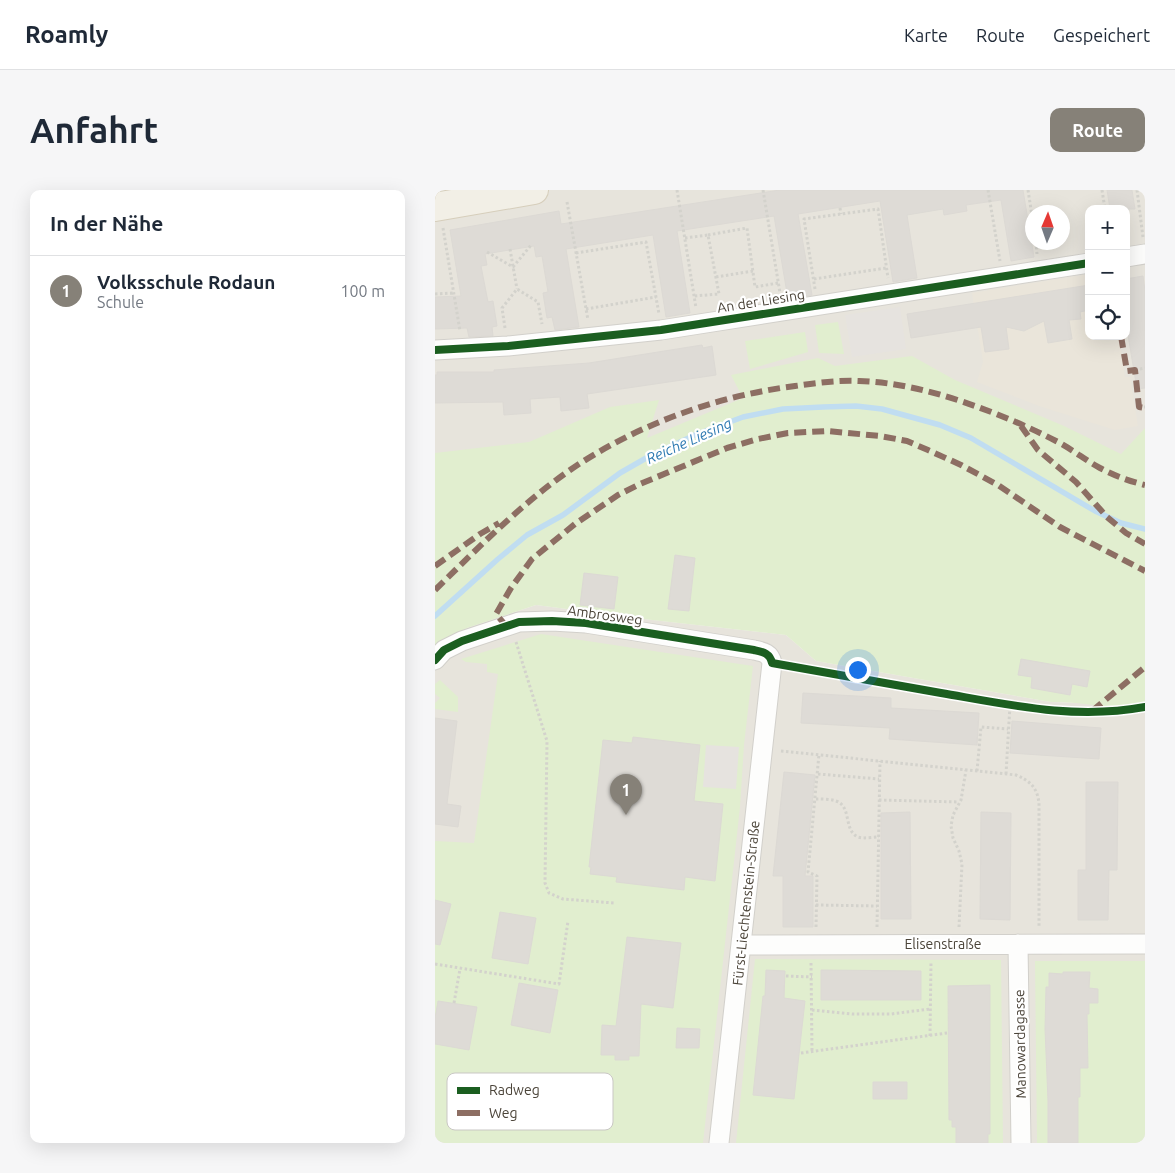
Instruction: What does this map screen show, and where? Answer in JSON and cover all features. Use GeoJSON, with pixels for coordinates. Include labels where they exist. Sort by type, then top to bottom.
{"type":"FeatureCollection","features":[{"type":"Feature","properties":{"kind":"main road"},"geometry":{"type":"LineString","coordinates":[[439,215],[534,190]]}},
{"type":"Feature","properties":{"kind":"street"},"geometry":{"type":"LineString","coordinates":[[1130,255],[1144,246]]}},
{"type":"Feature","properties":{"kind":"street","name":"An der Liesing"},"geometry":{"type":"LineString","coordinates":[[435,350],[508,346],[661,330],[817,304],[1085,264]]}},
{"type":"Feature","properties":{"kind":"street","name":"Ambrosweg"},"geometry":{"type":"LineString","coordinates":[[435,660],[445,650],[462,641],[519,622],[552,620],[586,623],[766,652],[771,658],[772,663]]}},
{"type":"Feature","properties":{"kind":"street","name":"Fürst-Liechtenstein-Straße"},"geometry":{"type":"LineString","coordinates":[[719,1143],[772,663]]}},
{"type":"Feature","properties":{"kind":"street","name":"Manowardagasse"},"geometry":{"type":"LineString","coordinates":[[1019,944],[1021,1143]]}},
{"type":"Feature","properties":{"kind":"street","name":"Elisenstraße"},"geometry":{"type":"LineString","coordinates":[[741,945],[1145,944]]}},
{"type":"Feature","properties":{"kind":"path"},"geometry":{"type":"LineString","coordinates":[[677,190],[695,305]]}},
{"type":"Feature","properties":{"kind":"path"},"geometry":{"type":"LineString","coordinates":[[763,190],[780,294]]}},
{"type":"Feature","properties":{"kind":"path"},"geometry":{"type":"LineString","coordinates":[[988,190],[999,257]]}},
{"type":"Feature","properties":{"kind":"path"},"geometry":{"type":"LineString","coordinates":[[1028,190],[1030,205]]}},
{"type":"Feature","properties":{"kind":"path"},"geometry":{"type":"LineString","coordinates":[[1102,190],[1104,205]]}},
{"type":"Feature","properties":{"kind":"path"},"geometry":{"type":"LineString","coordinates":[[1137,190],[1144,246]]}},
{"type":"Feature","properties":{"kind":"path"},"geometry":{"type":"LineString","coordinates":[[567,202],[592,338]]}},
{"type":"Feature","properties":{"kind":"path"},"geometry":{"type":"LineString","coordinates":[[840,208],[841,214]]}},
{"type":"Feature","properties":{"kind":"path"},"geometry":{"type":"LineString","coordinates":[[817,304],[804,219],[877,209],[888,276]]}},
{"type":"Feature","properties":{"kind":"path"},"geometry":{"type":"LineString","coordinates":[[439,215],[463,348]]}},
{"type":"Feature","properties":{"kind":"path"},"geometry":{"type":"LineString","coordinates":[[685,238],[747,228],[755,287],[778,283]]}},
{"type":"Feature","properties":{"kind":"path"},"geometry":{"type":"LineString","coordinates":[[694,296],[719,294],[708,235]]}},
{"type":"Feature","properties":{"kind":"path"},"geometry":{"type":"LineString","coordinates":[[576,253],[647,242],[658,307]]}},
{"type":"Feature","properties":{"kind":"path"},"geometry":{"type":"LineString","coordinates":[[513,267],[532,244]]}},
{"type":"Feature","properties":{"kind":"path"},"geometry":{"type":"LineString","coordinates":[[510,249],[517,289],[538,302],[545,342]]}},
{"type":"Feature","properties":{"kind":"path"},"geometry":{"type":"LineString","coordinates":[[487,252],[513,267]]}},
{"type":"Feature","properties":{"kind":"path"},"geometry":{"type":"LineString","coordinates":[[814,279],[886,268]]}},
{"type":"Feature","properties":{"kind":"path"},"geometry":{"type":"LineString","coordinates":[[716,277],[753,272]]}},
{"type":"Feature","properties":{"kind":"path"},"geometry":{"type":"LineString","coordinates":[[508,346],[502,308],[517,289]]}},
{"type":"Feature","properties":{"kind":"path"},"geometry":{"type":"LineString","coordinates":[[435,294],[454,293]]}},
{"type":"Feature","properties":{"kind":"path"},"geometry":{"type":"LineString","coordinates":[[585,308],[656,297]]}},
{"type":"Feature","properties":{"kind":"path"},"geometry":{"type":"LineString","coordinates":[[1135,370],[1145,368]]}},
{"type":"Feature","properties":{"kind":"path"},"geometry":{"type":"LineString","coordinates":[[507,627],[516,642],[547,741],[545,883],[549,893],[563,899],[614,903]]}},
{"type":"Feature","properties":{"kind":"path"},"geometry":{"type":"LineString","coordinates":[[1006,774],[1010,705]]}},
{"type":"Feature","properties":{"kind":"path"},"geometry":{"type":"LineString","coordinates":[[977,771],[981,727],[1008,729]]}},
{"type":"Feature","properties":{"kind":"path"},"geometry":{"type":"LineString","coordinates":[[763,749],[1016,775],[1027,780],[1034,786],[1038,794],[1039,944]]}},
{"type":"Feature","properties":{"kind":"path"},"geometry":{"type":"LineString","coordinates":[[813,1051],[812,977],[817,876],[808,872],[819,754]]}},
{"type":"Feature","properties":{"kind":"path"},"geometry":{"type":"LineString","coordinates":[[876,944],[880,761]]}},
{"type":"Feature","properties":{"kind":"path"},"geometry":{"type":"LineString","coordinates":[[959,944],[962,864],[951,826],[953,815],[959,802],[966,770]]}},
{"type":"Feature","properties":{"kind":"path"},"geometry":{"type":"LineString","coordinates":[[818,774],[880,779]]}},
{"type":"Feature","properties":{"kind":"path"},"geometry":{"type":"LineString","coordinates":[[816,799],[837,801],[841,804],[846,811],[850,828],[859,837],[879,837]]}},
{"type":"Feature","properties":{"kind":"path"},"geometry":{"type":"LineString","coordinates":[[879,800],[959,802]]}},
{"type":"Feature","properties":{"kind":"path"},"geometry":{"type":"LineString","coordinates":[[816,905],[877,906]]}},
{"type":"Feature","properties":{"kind":"path"},"geometry":{"type":"LineString","coordinates":[[435,964],[559,984],[568,921]]}},
{"type":"Feature","properties":{"kind":"path"},"geometry":{"type":"LineString","coordinates":[[930,1036],[931,944]]}},
{"type":"Feature","properties":{"kind":"path"},"geometry":{"type":"LineString","coordinates":[[454,1004],[460,969]]}},
{"type":"Feature","properties":{"kind":"path"},"geometry":{"type":"LineString","coordinates":[[786,976],[812,977]]}},
{"type":"Feature","properties":{"kind":"path"},"geometry":{"type":"LineString","coordinates":[[813,1010],[861,1014],[891,1014],[930,1009]]}},
{"type":"Feature","properties":{"kind":"path"},"geometry":{"type":"LineString","coordinates":[[801,1053],[947,1033]]}},
{"type":"Feature","properties":{"kind":"shaded area"},"geometry":{"type":"Polygon","coordinates":[[[435,190],[1145,190],[1145,500],[435,580],[435,190]]]}},
{"type":"Feature","properties":{"kind":"shaded area"},"geometry":{"type":"Polygon","coordinates":[[[1085,275],[1085,340],[1120,340],[1125,377],[1130,377],[1138,426],[1115,430],[1039,406],[977,382],[983,362],[972,293],[1085,275]]]}},
{"type":"Feature","properties":{"kind":"shaded area"},"geometry":{"type":"Polygon","coordinates":[[[900,307],[906,349],[852,357],[845,315],[900,307]]]}},
{"type":"Feature","properties":{"kind":"shaded area"},"geometry":{"type":"Polygon","coordinates":[[[536,605],[786,635],[816,661],[1051,702],[1145,705],[1145,1143],[435,1143],[435,646],[439,642],[467,628],[536,605]]]}},
{"type":"Feature","properties":{"kind":"shaded area"},"geometry":{"type":"Polygon","coordinates":[[[706,745],[739,747],[736,789],[703,787],[706,745]]]}},
{"type":"Feature","properties":{"kind":"green space"},"geometry":{"type":"Polygon","coordinates":[[[838,322],[844,354],[819,353],[815,325],[838,322]]]}},
{"type":"Feature","properties":{"kind":"green space"},"geometry":{"type":"Polygon","coordinates":[[[805,332],[808,352],[750,369],[745,341],[805,332]]]}},
{"type":"Feature","properties":{"kind":"green space"},"geometry":{"type":"Polygon","coordinates":[[[912,356],[955,380],[1064,426],[1121,454],[1145,428],[1145,705],[1122,707],[1051,702],[816,661],[786,635],[536,605],[467,628],[439,642],[435,646],[435,453],[529,442],[610,407],[659,400],[647,438],[743,398],[731,375],[818,358],[835,366],[912,356]]]}},
{"type":"Feature","properties":{"kind":"green space"},"geometry":{"type":"Polygon","coordinates":[[[541,634],[753,666],[744,745],[740,807],[703,1143],[435,1143],[435,841],[474,843],[498,674],[487,672],[487,664],[466,662],[461,659],[541,634]]]}},
{"type":"Feature","properties":{"kind":"green space"},"geometry":{"type":"Polygon","coordinates":[[[440,680],[458,697],[458,712],[435,709],[435,703],[440,698],[435,694],[435,684],[440,680]]]}},
{"type":"Feature","properties":{"kind":"green space"},"geometry":{"type":"Polygon","coordinates":[[[755,959],[1001,960],[1003,1143],[736,1143],[755,959]]]}},
{"type":"Feature","properties":{"kind":"green space"},"geometry":{"type":"Polygon","coordinates":[[[1035,961],[1145,961],[1145,1143],[1037,1143],[1035,961]]]}},
{"type":"Feature","properties":{"kind":"building"},"geometry":{"type":"Polygon","coordinates":[[[780,190],[1023,190],[1025,205],[1025,250],[1033,250],[1034,257],[1011,261],[1001,200],[966,205],[967,211],[944,215],[943,209],[907,215],[917,278],[893,282],[880,201],[798,214],[812,295],[788,299],[774,216],[677,231],[690,313],[666,317],[653,235],[566,249],[579,327],[555,330],[552,317],[547,318],[543,293],[548,292],[542,256],[536,257],[534,246],[485,254],[487,265],[481,266],[488,302],[493,301],[497,326],[492,327],[493,336],[469,337],[467,328],[435,329],[435,297],[461,296],[450,230],[559,211],[561,224],[780,190]]]}},
{"type":"Feature","properties":{"kind":"building"},"geometry":{"type":"Polygon","coordinates":[[[1107,190],[1132,190],[1135,209],[1130,209],[1130,205],[1109,205],[1107,190]]]}},
{"type":"Feature","properties":{"kind":"building"},"geometry":{"type":"Polygon","coordinates":[[[1143,276],[1145,291],[1145,388],[1137,389],[1129,340],[1130,278],[1143,276]]]}},
{"type":"Feature","properties":{"kind":"building"},"geometry":{"type":"Polygon","coordinates":[[[1085,286],[1085,311],[1080,312],[1081,319],[1069,320],[1072,339],[1048,343],[1044,321],[1024,331],[1006,327],[1009,349],[985,352],[981,327],[911,338],[907,314],[1085,286]]]}},
{"type":"Feature","properties":{"kind":"building"},"geometry":{"type":"Polygon","coordinates":[[[702,345],[703,348],[712,346],[716,375],[587,394],[589,408],[561,411],[560,397],[530,399],[531,413],[504,415],[503,402],[435,403],[435,375],[437,375],[437,372],[494,372],[494,370],[589,363],[702,345]]]}},
{"type":"Feature","properties":{"kind":"building"},"geometry":{"type":"Polygon","coordinates":[[[675,555],[695,558],[689,611],[668,609],[675,555]]]}},
{"type":"Feature","properties":{"kind":"building"},"geometry":{"type":"Polygon","coordinates":[[[584,573],[618,577],[614,609],[580,605],[584,573]]]}},
{"type":"Feature","properties":{"kind":"building"},"geometry":{"type":"Polygon","coordinates":[[[1021,659],[1090,671],[1087,687],[1072,684],[1070,695],[1031,688],[1032,677],[1018,675],[1021,659]]]}},
{"type":"Feature","properties":{"kind":"building"},"geometry":{"type":"Polygon","coordinates":[[[803,693],[891,698],[891,708],[979,713],[977,745],[889,739],[890,728],[801,723],[803,693]]]}},
{"type":"Feature","properties":{"kind":"building"},"geometry":{"type":"Polygon","coordinates":[[[435,718],[457,721],[447,804],[461,806],[458,827],[435,824],[435,718]]]}},
{"type":"Feature","properties":{"kind":"building"},"geometry":{"type":"Polygon","coordinates":[[[1012,721],[1101,728],[1099,759],[1010,753],[1012,721]]]}},
{"type":"Feature","properties":{"kind":"building"},"geometry":{"type":"Polygon","coordinates":[[[633,737],[700,745],[694,801],[723,804],[715,881],[685,877],[684,890],[616,882],[617,877],[590,874],[591,867],[589,867],[603,740],[632,743],[633,737]]]}},
{"type":"Feature","properties":{"kind":"building"},"geometry":{"type":"Polygon","coordinates":[[[784,772],[815,775],[805,876],[813,876],[813,927],[783,927],[783,876],[773,876],[784,772]]]}},
{"type":"Feature","properties":{"kind":"building"},"geometry":{"type":"Polygon","coordinates":[[[1086,782],[1118,782],[1117,870],[1109,870],[1108,920],[1078,920],[1078,870],[1086,870],[1086,782]]]}},
{"type":"Feature","properties":{"kind":"building"},"geometry":{"type":"Polygon","coordinates":[[[910,812],[911,919],[881,919],[881,813],[910,812]]]}},
{"type":"Feature","properties":{"kind":"building"},"geometry":{"type":"Polygon","coordinates":[[[981,812],[1011,813],[1010,920],[980,919],[981,812]]]}},
{"type":"Feature","properties":{"kind":"building"},"geometry":{"type":"Polygon","coordinates":[[[435,900],[451,904],[440,945],[435,944],[435,900]]]}},
{"type":"Feature","properties":{"kind":"building"},"geometry":{"type":"Polygon","coordinates":[[[500,912],[536,918],[528,964],[492,958],[500,912]]]}},
{"type":"Feature","properties":{"kind":"building"},"geometry":{"type":"Polygon","coordinates":[[[627,937],[681,943],[673,1008],[641,1004],[639,1056],[629,1056],[629,1060],[615,1060],[615,1055],[601,1055],[602,1025],[616,1026],[627,937]]]}},
{"type":"Feature","properties":{"kind":"building"},"geometry":{"type":"Polygon","coordinates":[[[766,970],[785,971],[784,998],[805,1001],[794,1099],[753,1095],[763,996],[765,996],[766,970]]]}},
{"type":"Feature","properties":{"kind":"building"},"geometry":{"type":"Polygon","coordinates":[[[821,970],[921,971],[921,1000],[821,1000],[821,970]]]}},
{"type":"Feature","properties":{"kind":"building"},"geometry":{"type":"Polygon","coordinates":[[[1063,972],[1090,972],[1089,988],[1098,989],[1098,1003],[1089,1003],[1089,1014],[1087,1014],[1088,1068],[1080,1068],[1078,1143],[1048,1143],[1045,1029],[1046,987],[1049,987],[1049,973],[1063,974],[1063,972]]]}},
{"type":"Feature","properties":{"kind":"building"},"geometry":{"type":"Polygon","coordinates":[[[519,983],[558,990],[550,1033],[511,1025],[519,983]]]}},
{"type":"Feature","properties":{"kind":"building"},"geometry":{"type":"Polygon","coordinates":[[[990,985],[990,1134],[988,1134],[988,1143],[956,1143],[956,1127],[952,1127],[952,1120],[949,1120],[948,986],[990,985]]]}},
{"type":"Feature","properties":{"kind":"building"},"geometry":{"type":"Polygon","coordinates":[[[438,1001],[477,1007],[469,1050],[435,1044],[435,1018],[438,1001]]]}},
{"type":"Feature","properties":{"kind":"building"},"geometry":{"type":"Polygon","coordinates":[[[677,1028],[700,1029],[699,1048],[676,1048],[677,1028]]]}},
{"type":"Feature","properties":{"kind":"building"},"geometry":{"type":"Polygon","coordinates":[[[873,1082],[907,1082],[907,1099],[873,1099],[873,1082]]]}},
{"type":"Feature","properties":{"kind":"waterway","name":"Reiche Liesing"},"geometry":{"type":"LineString","coordinates":[[435,616],[527,535],[563,515],[620,473],[648,457],[695,435],[743,417],[783,409],[856,406],[882,409],[940,425],[971,438],[1095,511],[1121,523],[1145,529]]}},
{"type":"Feature","properties":{"kind":"marked path"},"geometry":{"type":"LineString","coordinates":[[1122,340],[1127,371],[1135,370],[1139,407],[1145,408]]}},
{"type":"Feature","properties":{"kind":"marked path"},"geometry":{"type":"LineString","coordinates":[[435,590],[501,526],[536,496],[598,452],[651,425],[679,414],[736,397],[795,386],[835,381],[859,381],[889,383],[933,393],[1017,422],[1062,444],[1106,471],[1145,485]]}},
{"type":"Feature","properties":{"kind":"marked path"},"geometry":{"type":"LineString","coordinates":[[1021,426],[1038,450],[1076,482],[1107,517],[1126,533],[1145,544]]}},
{"type":"Feature","properties":{"kind":"marked path"},"geometry":{"type":"LineString","coordinates":[[507,627],[496,614],[511,588],[532,559],[575,524],[618,495],[640,484],[727,448],[788,433],[827,431],[880,436],[907,441],[961,465],[998,485],[1060,527],[1145,571]]}},
{"type":"Feature","properties":{"kind":"marked path"},"geometry":{"type":"LineString","coordinates":[[435,566],[499,523]]}},
{"type":"Feature","properties":{"kind":"marked path"},"geometry":{"type":"LineString","coordinates":[[1092,711],[1145,667]]}},
{"type":"Feature","properties":{"kind":"cycle path"},"geometry":{"type":"LineString","coordinates":[[435,350],[508,346],[661,330],[1085,264]]}},
{"type":"Feature","properties":{"kind":"cycle path"},"geometry":{"type":"LineString","coordinates":[[435,660],[444,650],[462,641],[519,622],[586,623],[754,650],[768,655],[772,663],[1017,706],[1093,712],[1145,707]]}},
{"type":"Feature","properties":{"kind":"place","name":"Volksschule Rodaun"},"geometry":{"type":"Point","coordinates":[626,815]}}]}
